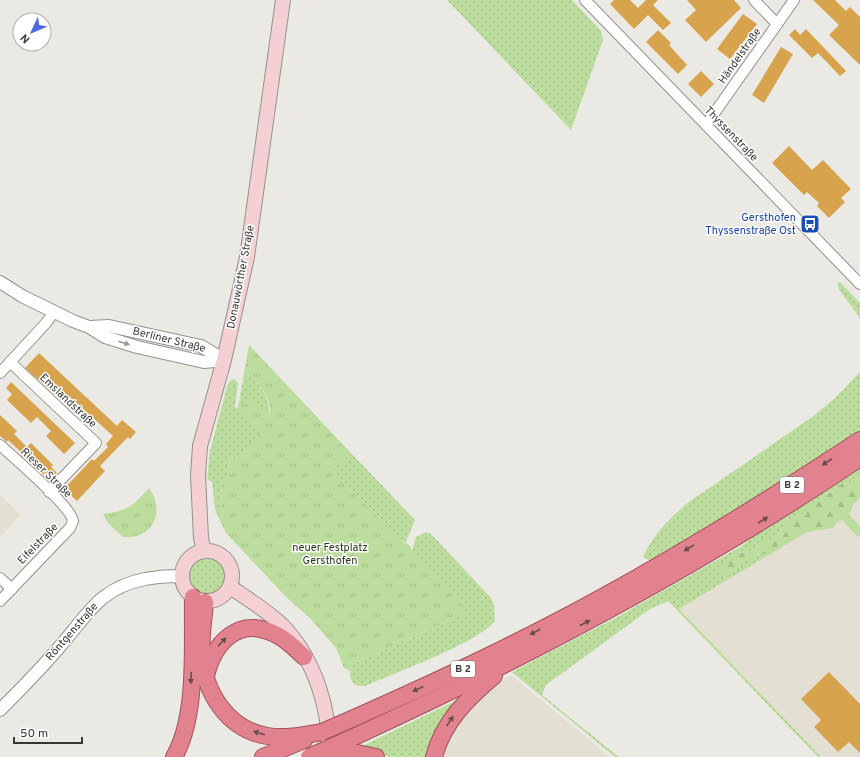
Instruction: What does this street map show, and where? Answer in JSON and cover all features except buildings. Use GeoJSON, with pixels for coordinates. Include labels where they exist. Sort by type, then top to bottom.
{"type":"FeatureCollection","features":[{"type":"Feature","properties":{"kind":"highway","name":"B 2"},"geometry":{"type":"LineString","coordinates":[[297,739],[322,732],[493,654],[601,598],[722,528],[860,440]]}},
{"type":"Feature","properties":{"kind":"highway","name":"B 2"},"geometry":{"type":"LineString","coordinates":[[309,757],[356,736],[513,660],[686,566],[779,510],[860,458]]}},
{"type":"Feature","properties":{"kind":"highway"},"geometry":{"type":"LineString","coordinates":[[199,600],[201,653],[211,693],[219,707],[242,726],[259,734],[297,739]]}},
{"type":"Feature","properties":{"kind":"highway"},"geometry":{"type":"LineString","coordinates":[[174,757],[185,734],[189,714],[199,600]]}},
{"type":"Feature","properties":{"kind":"highway"},"geometry":{"type":"LineString","coordinates":[[206,677],[212,657],[220,644],[231,634],[243,629],[261,629],[276,634],[304,657]]}},
{"type":"Feature","properties":{"kind":"highway"},"geometry":{"type":"LineString","coordinates":[[434,757],[446,728],[461,707],[513,660]]}},
{"type":"Feature","properties":{"kind":"highway"},"geometry":{"type":"LineString","coordinates":[[263,757],[297,739]]}},
{"type":"Feature","properties":{"kind":"highway"},"geometry":{"type":"LineString","coordinates":[[323,757],[357,753],[376,757]]}},
{"type":"Feature","properties":{"kind":"main road","name":"Donauwörther Straße"},"geometry":{"type":"LineString","coordinates":[[204,551],[201,538],[198,475],[200,446],[224,360],[248,257],[283,0]]}},
{"type":"Feature","properties":{"kind":"main road"},"geometry":{"type":"LineString","coordinates":[[204,551],[218,553],[228,562],[233,574],[230,587],[218,600],[199,600],[184,587],[182,577],[184,566],[189,558],[204,551]]}},
{"type":"Feature","properties":{"kind":"main road"},"geometry":{"type":"LineString","coordinates":[[230,587],[272,616],[291,636],[304,657],[319,688],[323,702],[328,734],[329,757]]}},
{"type":"Feature","properties":{"kind":"street","name":"Thyssenstraße"},"geometry":{"type":"LineString","coordinates":[[585,0],[860,284]]}},
{"type":"Feature","properties":{"kind":"street"},"geometry":{"type":"LineString","coordinates":[[754,0],[777,24]]}},
{"type":"Feature","properties":{"kind":"street","name":"Händelstraße"},"geometry":{"type":"LineString","coordinates":[[706,125],[794,0]]}},
{"type":"Feature","properties":{"kind":"street","name":"Berliner Straße"},"geometry":{"type":"LineString","coordinates":[[0,282],[73,322],[89,327],[109,326],[201,346],[224,360]]}},
{"type":"Feature","properties":{"kind":"street"},"geometry":{"type":"LineString","coordinates":[[0,373],[46,323],[54,312]]}},
{"type":"Feature","properties":{"kind":"street","name":"Emslandstraße"},"geometry":{"type":"LineString","coordinates":[[10,362],[96,443],[50,492]]}},
{"type":"Feature","properties":{"kind":"street","name":"Rieser Straße"},"geometry":{"type":"LineString","coordinates":[[0,446],[50,492],[70,514],[72,519]]}},
{"type":"Feature","properties":{"kind":"street","name":"Eifelstraße"},"geometry":{"type":"LineString","coordinates":[[0,601],[70,528],[72,519]]}},
{"type":"Feature","properties":{"kind":"street","name":"Röntgenstraße"},"geometry":{"type":"LineString","coordinates":[[0,710],[37,672],[91,609],[108,594],[119,586],[140,580],[165,575],[182,577]]}},
{"type":"Feature","properties":{"kind":"street"},"geometry":{"type":"LineString","coordinates":[[0,578],[12,589]]}},
{"type":"Feature","properties":{"kind":"shaded area"},"geometry":{"type":"Polygon","coordinates":[[[0,495],[21,515],[0,537],[0,495]]]}},
{"type":"Feature","properties":{"kind":"shaded area"},"geometry":{"type":"Polygon","coordinates":[[[860,495],[860,757],[821,757],[678,609],[807,532],[860,495]]]}},
{"type":"Feature","properties":{"kind":"shaded area"},"geometry":{"type":"Polygon","coordinates":[[[511,675],[610,757],[440,757],[454,727],[479,696],[511,675]]]}},
{"type":"Feature","properties":{"kind":"green space"},"geometry":{"type":"Polygon","coordinates":[[[447,0],[572,0],[601,31],[603,40],[571,130],[447,0]]]}},
{"type":"Feature","properties":{"kind":"green space"},"geometry":{"type":"Polygon","coordinates":[[[840,282],[860,303],[860,318],[840,291],[837,283],[840,282]]]}},
{"type":"Feature","properties":{"kind":"green space","name":"neuer Festplatz Gersthofen"},"geometry":{"type":"Polygon","coordinates":[[[249,345],[351,453],[333,470],[401,540],[409,545],[412,551],[465,607],[462,615],[357,662],[351,667],[350,671],[344,668],[336,648],[310,618],[287,598],[226,533],[221,523],[222,485],[226,479],[230,458],[235,459],[262,433],[238,408],[251,396],[270,414],[270,407],[263,390],[244,373],[249,345]]]}},
{"type":"Feature","properties":{"kind":"green space"},"geometry":{"type":"Polygon","coordinates":[[[860,372],[860,433],[652,562],[643,557],[651,542],[662,528],[686,504],[812,417],[834,399],[860,372]]]}},
{"type":"Feature","properties":{"kind":"green space"},"geometry":{"type":"Polygon","coordinates":[[[244,373],[258,385],[263,392],[269,407],[269,416],[267,424],[256,440],[235,459],[230,458],[226,479],[222,485],[221,523],[215,509],[212,482],[207,479],[210,451],[227,386],[231,380],[234,379],[238,383],[235,407],[238,408],[244,373]]]}},
{"type":"Feature","properties":{"kind":"green space"},"geometry":{"type":"Polygon","coordinates":[[[351,453],[415,520],[406,542],[401,540],[333,470],[351,453]]]}},
{"type":"Feature","properties":{"kind":"green space"},"geometry":{"type":"Polygon","coordinates":[[[860,467],[860,473],[850,483],[842,484],[835,488],[832,492],[824,494],[805,513],[787,520],[776,540],[764,542],[756,550],[739,553],[734,571],[746,560],[756,555],[772,553],[679,609],[821,757],[818,757],[668,601],[650,609],[546,685],[542,695],[619,757],[615,757],[512,672],[621,615],[743,545],[771,523],[860,467]]]}},
{"type":"Feature","properties":{"kind":"green space"},"geometry":{"type":"Polygon","coordinates":[[[860,473],[860,498],[853,505],[849,515],[860,526],[860,538],[842,520],[837,522],[833,528],[807,532],[772,553],[758,554],[749,559],[729,575],[724,575],[720,570],[723,564],[730,563],[732,559],[738,555],[744,552],[756,550],[765,538],[776,540],[787,520],[805,513],[806,509],[824,494],[832,492],[835,488],[842,484],[850,483],[860,473]]]}},
{"type":"Feature","properties":{"kind":"green space"},"geometry":{"type":"Polygon","coordinates":[[[149,488],[154,497],[156,506],[154,522],[149,529],[142,534],[133,537],[123,537],[108,523],[103,514],[129,507],[149,488]]]}},
{"type":"Feature","properties":{"kind":"green space"},"geometry":{"type":"Polygon","coordinates":[[[426,532],[431,534],[491,598],[494,605],[495,620],[488,628],[456,647],[365,686],[354,684],[351,679],[350,671],[351,667],[357,662],[462,615],[464,607],[412,551],[416,537],[426,532]]]}},
{"type":"Feature","properties":{"kind":"green space"},"geometry":{"type":"Polygon","coordinates":[[[203,555],[211,555],[222,561],[228,572],[228,580],[222,591],[211,597],[203,597],[192,591],[186,580],[186,572],[192,561],[203,555]]]}},
{"type":"Feature","properties":{"kind":"green space"},"geometry":{"type":"Polygon","coordinates":[[[459,699],[429,757],[389,757],[372,750],[358,748],[459,699]]]}},
{"type":"Feature","properties":{"kind":"place","name":"Gersthofen Thyssenstraße Ost"},"geometry":{"type":"Point","coordinates":[810,224]}}]}
